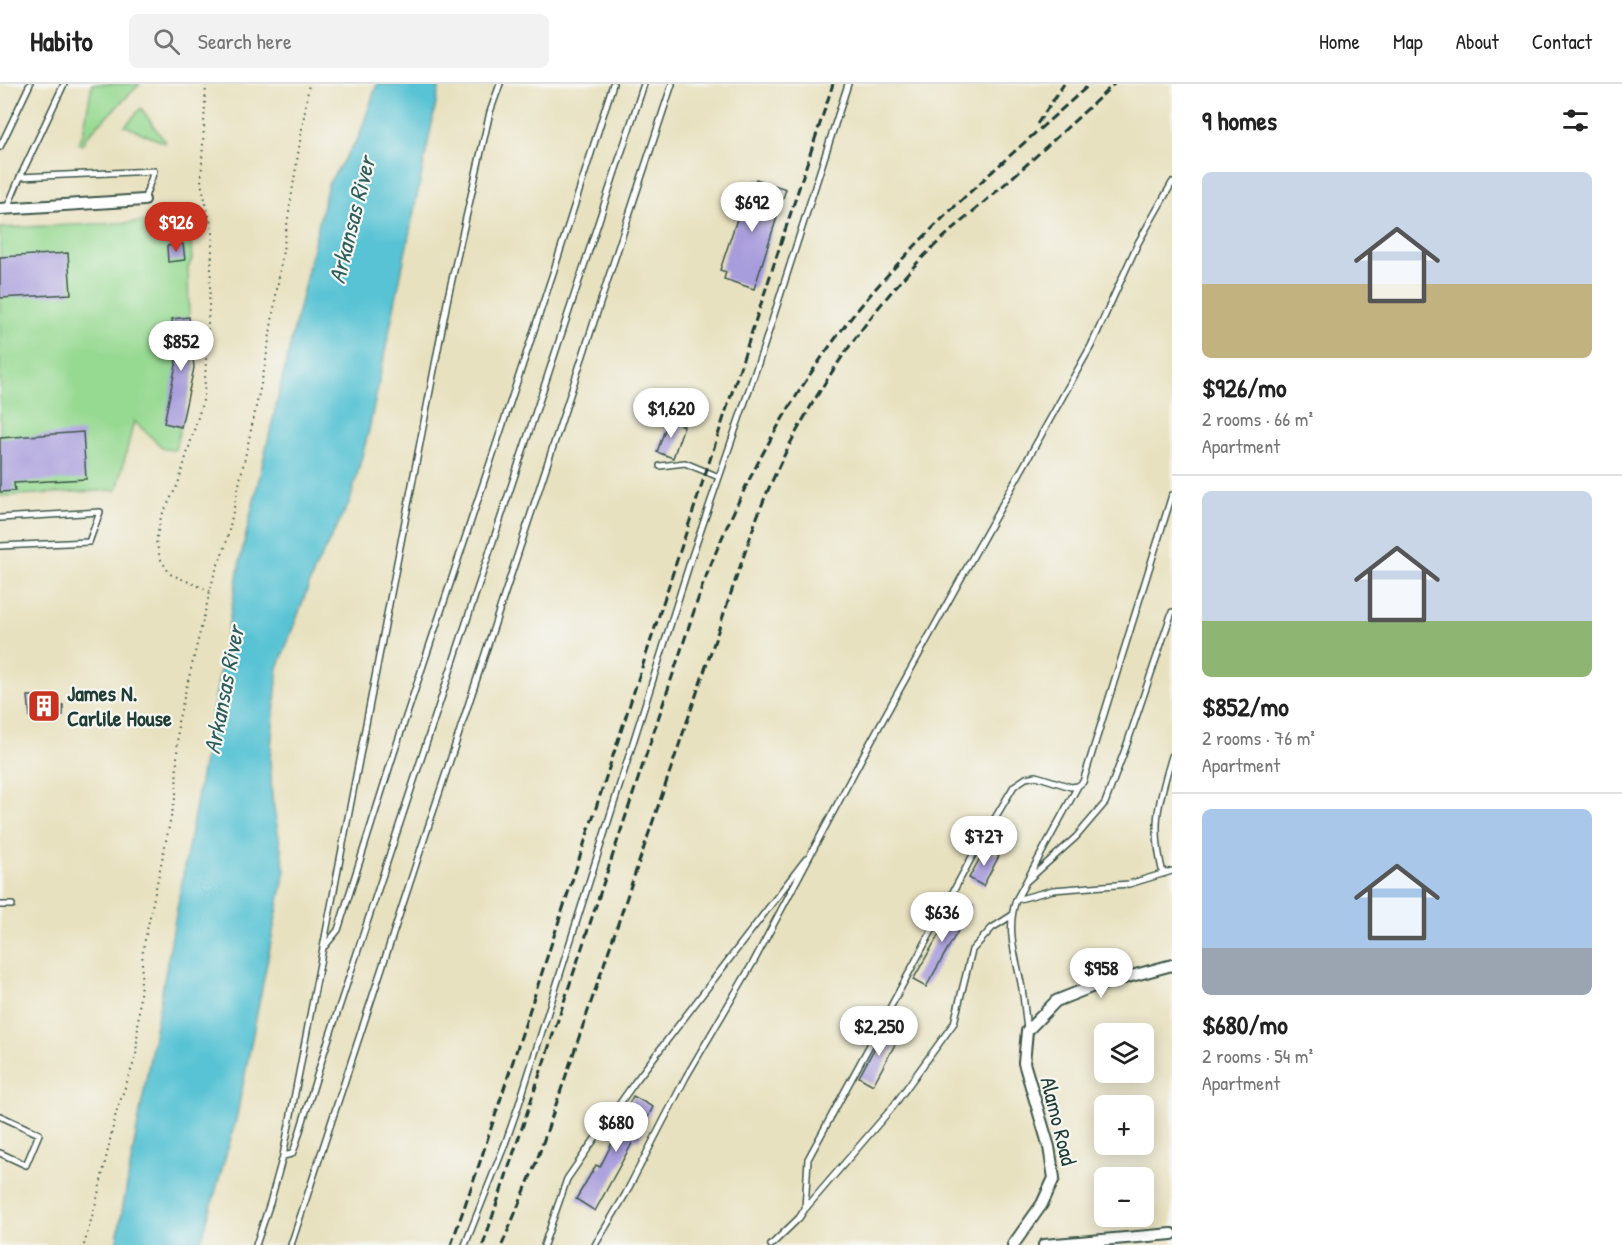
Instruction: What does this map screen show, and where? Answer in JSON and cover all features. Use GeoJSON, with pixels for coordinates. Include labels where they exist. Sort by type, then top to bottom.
{"type":"FeatureCollection","features":[{"type":"Feature","properties":{"kind":"street"},"geometry":{"type":"LineString","coordinates":[[4,209],[144,200]]}},
{"type":"Feature","properties":{"kind":"street"},"geometry":{"type":"LineString","coordinates":[[1027,1031],[1056,1001],[1091,987],[1172,965]]}},
{"type":"Feature","properties":{"kind":"street","name":"Alamo Road"},"geometry":{"type":"LineString","coordinates":[[1012,1245],[1042,1204],[1054,1178],[1049,1147],[1024,1063],[1027,1031]]}},
{"type":"Feature","properties":{"kind":"street"},"geometry":{"type":"LineString","coordinates":[[1044,1245],[1172,1234]]}},
{"type":"Feature","properties":{"kind":"lane"},"geometry":{"type":"LineString","coordinates":[[0,147],[30,84]]}},
{"type":"Feature","properties":{"kind":"lane"},"geometry":{"type":"LineString","coordinates":[[4,209],[64,84]]}},
{"type":"Feature","properties":{"kind":"lane"},"geometry":{"type":"LineString","coordinates":[[256,1245],[283,1156],[349,808],[374,692],[448,297],[482,144],[500,84]]}},
{"type":"Feature","properties":{"kind":"lane"},"geometry":{"type":"LineString","coordinates":[[324,947],[338,930],[613,84]]}},
{"type":"Feature","properties":{"kind":"lane"},"geometry":{"type":"LineString","coordinates":[[283,1156],[292,1154],[295,1147],[644,84]]}},
{"type":"Feature","properties":{"kind":"lane"},"geometry":{"type":"LineString","coordinates":[[291,1245],[672,84]]}},
{"type":"Feature","properties":{"kind":"lane"},"geometry":{"type":"LineString","coordinates":[[465,1245],[519,1104],[680,593],[763,349],[848,84]]}},
{"type":"Feature","properties":{"kind":"lane"},"geometry":{"type":"LineString","coordinates":[[20,177],[154,171],[144,200]]}},
{"type":"Feature","properties":{"kind":"lane"},"geometry":{"type":"LineString","coordinates":[[595,1245],[625,1195],[686,1077],[754,961],[940,615],[1091,346],[1138,243],[1172,183]]}},
{"type":"Feature","properties":{"kind":"lane"},"geometry":{"type":"LineString","coordinates":[[660,466],[686,464],[719,477]]}},
{"type":"Feature","properties":{"kind":"lane"},"geometry":{"type":"LineString","coordinates":[[1027,1031],[1012,942],[1011,916],[1016,900],[1078,786],[1083,782],[1172,495]]}},
{"type":"Feature","properties":{"kind":"lane"},"geometry":{"type":"LineString","coordinates":[[0,518],[100,512],[89,542],[0,546]]}},
{"type":"Feature","properties":{"kind":"lane"},"geometry":{"type":"LineString","coordinates":[[1027,881],[1076,837],[1104,804],[1172,612]]}},
{"type":"Feature","properties":{"kind":"lane"},"geometry":{"type":"LineString","coordinates":[[1164,874],[1159,855],[1156,818],[1172,756]]}},
{"type":"Feature","properties":{"kind":"lane"},"geometry":{"type":"LineString","coordinates":[[805,1209],[808,1160],[968,865],[1014,786],[1026,778],[1036,776],[1078,786]]}},
{"type":"Feature","properties":{"kind":"lane"},"geometry":{"type":"LineString","coordinates":[[544,1245],[567,1179],[635,1082],[814,848]]}},
{"type":"Feature","properties":{"kind":"lane"},"geometry":{"type":"LineString","coordinates":[[1016,900],[1053,890],[1129,884],[1172,871]]}},
{"type":"Feature","properties":{"kind":"lane"},"geometry":{"type":"LineString","coordinates":[[0,905],[12,905]]}},
{"type":"Feature","properties":{"kind":"lane"},"geometry":{"type":"LineString","coordinates":[[771,1245],[799,1218],[892,1108],[954,1023],[972,950],[992,928],[1011,916]]}},
{"type":"Feature","properties":{"kind":"lane"},"geometry":{"type":"LineString","coordinates":[[0,1116],[39,1134],[26,1165],[0,1153]]}},
{"type":"Feature","properties":{"kind":"path"},"geometry":{"type":"LineString","coordinates":[[206,84],[201,183],[213,232],[204,397],[178,484],[161,517],[156,541],[160,558],[170,574],[210,591]]}},
{"type":"Feature","properties":{"kind":"path"},"geometry":{"type":"LineString","coordinates":[[84,1245],[116,1113],[136,1056],[143,949],[176,794],[178,722],[214,575],[226,544],[266,366],[309,84]]}},
{"type":"Feature","properties":{"kind":"green space"},"geometry":{"type":"Polygon","coordinates":[[[92,84],[140,84],[87,136],[82,145],[78,143],[83,134],[92,84]]]}},
{"type":"Feature","properties":{"kind":"green space"},"geometry":{"type":"Polygon","coordinates":[[[141,108],[165,140],[165,143],[125,126],[141,108]]]}},
{"type":"Feature","properties":{"kind":"green space"},"geometry":{"type":"Polygon","coordinates":[[[189,217],[192,259],[188,268],[189,317],[194,368],[175,450],[164,449],[134,421],[117,490],[0,496],[0,228],[145,222],[189,217]]]}},
{"type":"Feature","properties":{"kind":"water","name":"Arkansas River"},"geometry":{"type":"Polygon","coordinates":[[[377,84],[440,84],[369,430],[350,501],[315,569],[278,668],[270,759],[272,798],[285,871],[236,1120],[200,1245],[116,1245],[241,556],[328,184],[359,137],[377,84]]]}},
{"type":"Feature","properties":{"kind":"building"},"geometry":{"type":"Polygon","coordinates":[[[756,179],[786,189],[754,289],[724,279],[726,272],[720,270],[748,186],[753,188],[756,179]]]}},
{"type":"Feature","properties":{"kind":"building"},"geometry":{"type":"Polygon","coordinates":[[[183,244],[185,260],[168,262],[167,246],[183,244]]]}},
{"type":"Feature","properties":{"kind":"building"},"geometry":{"type":"Polygon","coordinates":[[[68,253],[71,294],[0,298],[0,257],[68,253]]]}},
{"type":"Feature","properties":{"kind":"building"},"geometry":{"type":"Polygon","coordinates":[[[189,317],[194,368],[181,427],[164,423],[176,365],[172,319],[189,317]]]}},
{"type":"Feature","properties":{"kind":"building"},"geometry":{"type":"Polygon","coordinates":[[[668,421],[684,426],[673,458],[657,452],[668,421]]]}},
{"type":"Feature","properties":{"kind":"building"},"geometry":{"type":"Polygon","coordinates":[[[83,432],[86,479],[14,483],[15,491],[0,492],[0,438],[83,432]]]}},
{"type":"Feature","properties":{"kind":"building","name":"James N. Carlile House"},"geometry":{"type":"Polygon","coordinates":[[[28,696],[60,699],[60,705],[63,705],[63,715],[30,717],[28,696]]]}},
{"type":"Feature","properties":{"kind":"building"},"geometry":{"type":"Polygon","coordinates":[[[985,849],[999,856],[983,886],[969,878],[985,849]]]}},
{"type":"Feature","properties":{"kind":"building"},"geometry":{"type":"Polygon","coordinates":[[[959,899],[972,906],[926,987],[913,980],[959,899]]]}},
{"type":"Feature","properties":{"kind":"building"},"geometry":{"type":"Polygon","coordinates":[[[885,1029],[899,1037],[873,1085],[859,1077],[885,1029]]]}},
{"type":"Feature","properties":{"kind":"building"},"geometry":{"type":"Polygon","coordinates":[[[633,1096],[653,1107],[641,1130],[643,1131],[639,1140],[635,1138],[595,1211],[576,1199],[596,1165],[600,1167],[616,1135],[613,1134],[633,1096]]]}},
{"type":"Feature","properties":{"kind":"railway"},"geometry":{"type":"LineString","coordinates":[[451,1245],[833,84]]}},
{"type":"Feature","properties":{"kind":"railway"},"geometry":{"type":"LineString","coordinates":[[1037,124],[1064,84]]}},
{"type":"Feature","properties":{"kind":"railway"},"geometry":{"type":"LineString","coordinates":[[483,1245],[702,587],[732,515],[768,444],[831,344],[882,282],[938,222],[1090,84]]}},
{"type":"Feature","properties":{"kind":"railway"},"geometry":{"type":"LineString","coordinates":[[502,1245],[536,1163],[756,520],[786,451],[846,351],[869,319],[918,262],[1114,84]]}},
{"type":"Feature","properties":{"kind":"place","name":"James N. Carlile House"},"geometry":{"type":"Point","coordinates":[44,706]}}]}
